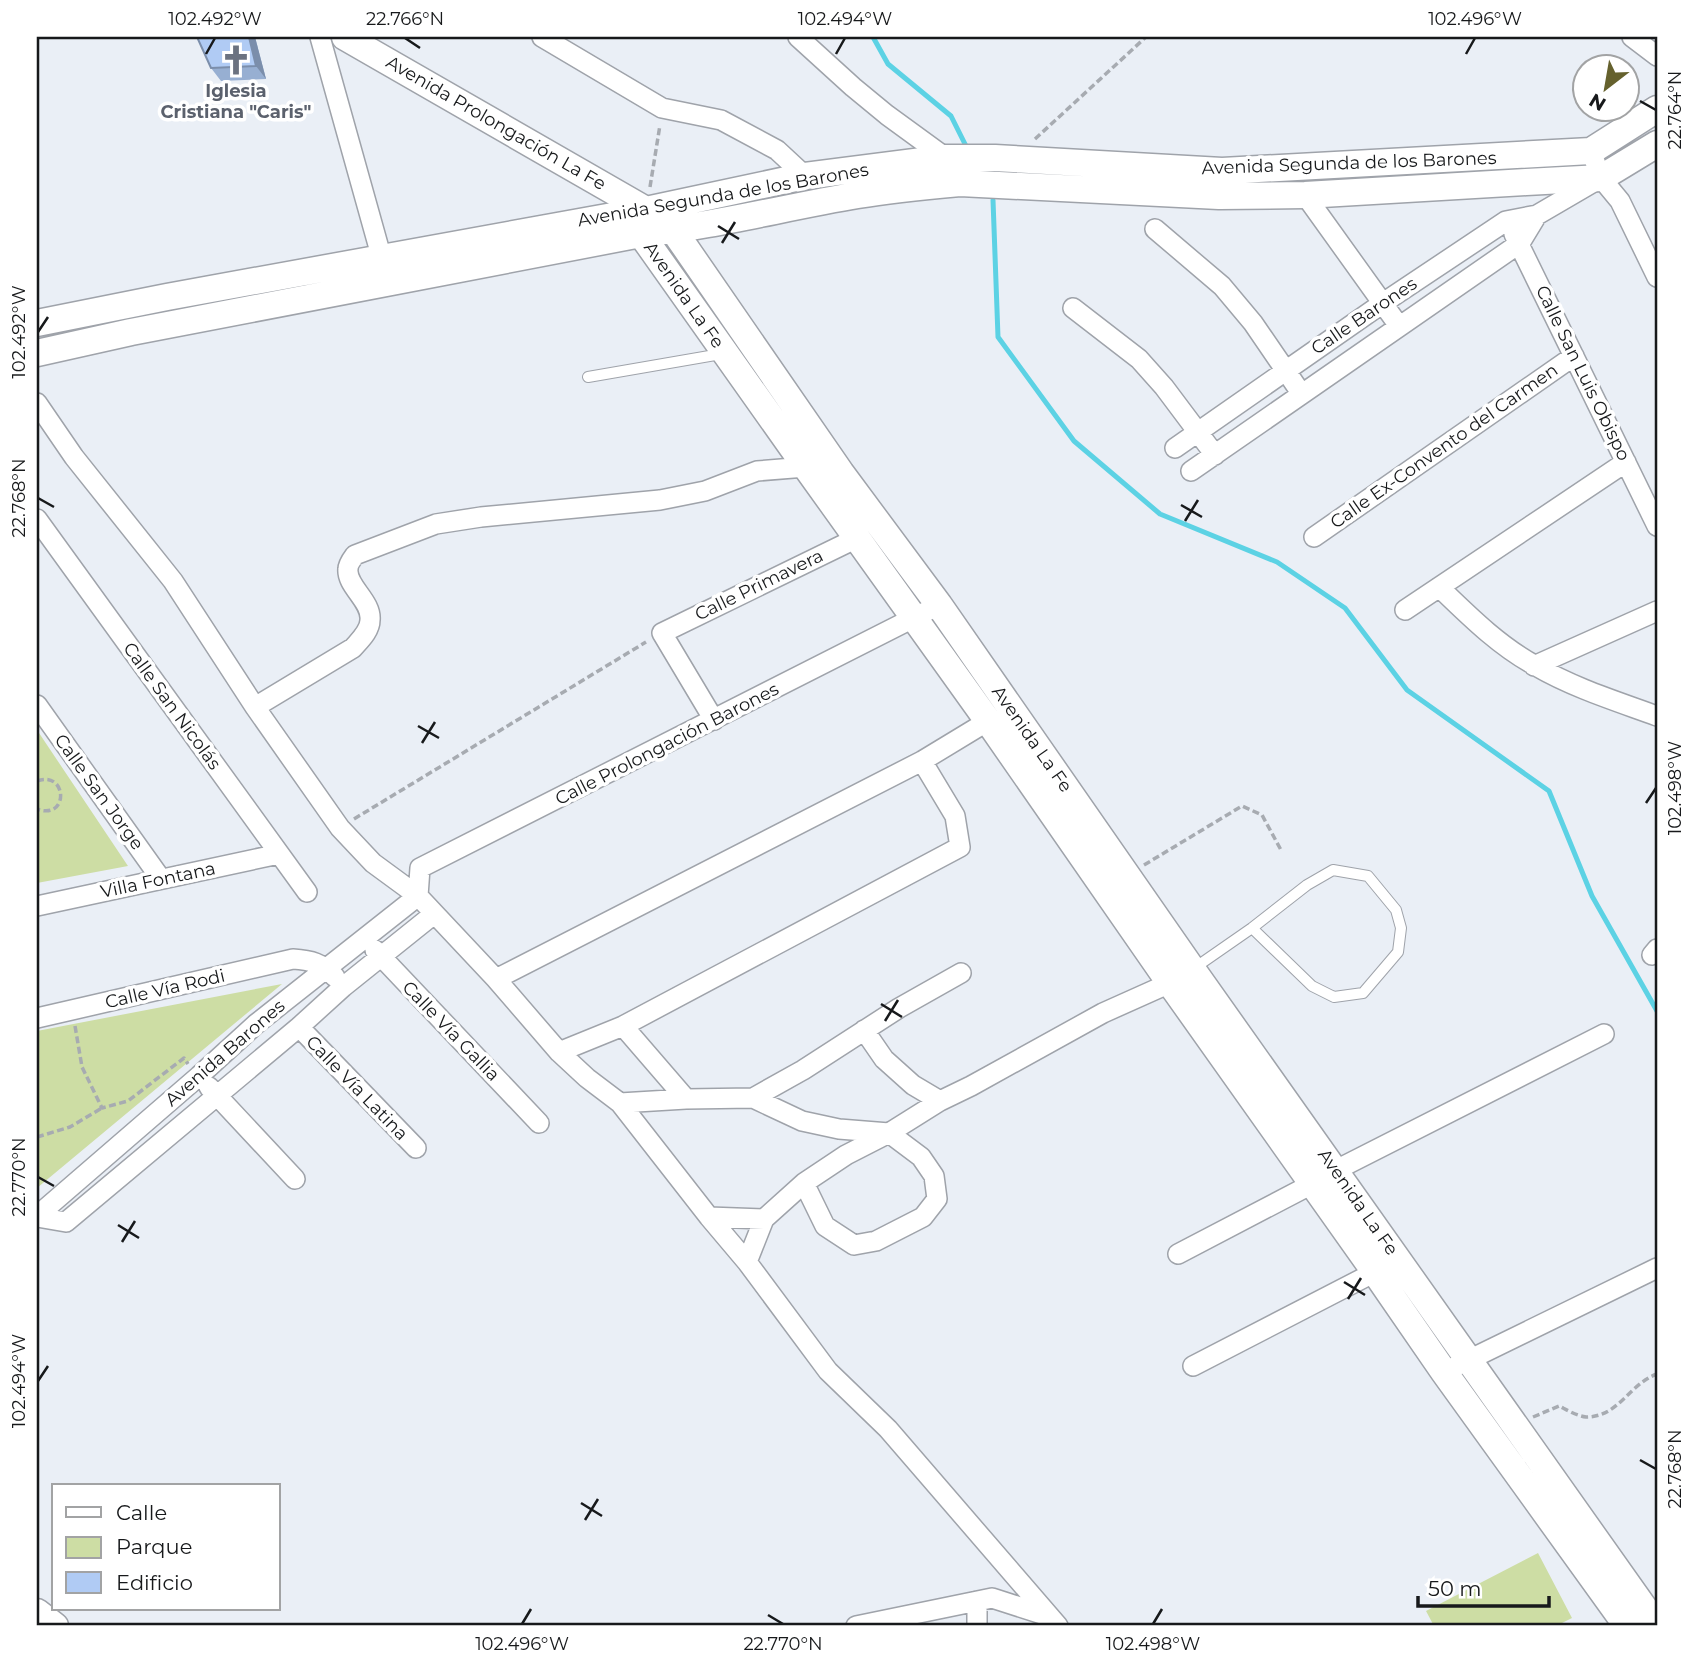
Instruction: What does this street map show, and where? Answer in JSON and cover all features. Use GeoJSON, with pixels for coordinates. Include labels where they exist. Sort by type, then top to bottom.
{"type":"FeatureCollection","features":[{"type":"Feature","properties":{"kind":"street"},"geometry":{"type":"LineString","coordinates":[[320,37],[382,259]]}},
{"type":"Feature","properties":{"kind":"street","name":"Avenida Prolongación La Fe"},"geometry":{"type":"LineString","coordinates":[[345,37],[644,222]]}},
{"type":"Feature","properties":{"kind":"street"},"geometry":{"type":"LineString","coordinates":[[542,37],[662,108],[721,120],[777,150],[805,176]]}},
{"type":"Feature","properties":{"kind":"street"},"geometry":{"type":"LineString","coordinates":[[798,37],[852,87],[946,158]]}},
{"type":"Feature","properties":{"kind":"street"},"geometry":{"type":"LineString","coordinates":[[1632,37],[1657,56]]}},
{"type":"Feature","properties":{"kind":"street","name":"Avenida Segunda de los Barones"},"geometry":{"type":"LineString","coordinates":[[37,352],[644,222],[805,176],[946,158],[1012,159],[1222,171],[1591,151],[1657,109]]}},
{"type":"Feature","properties":{"kind":"street","name":"Avenida Segunda de los Barones"},"geometry":{"type":"LineString","coordinates":[[674,230],[860,194],[960,183],[1219,196],[1305,195],[1601,178],[1657,144]]}},
{"type":"Feature","properties":{"kind":"street"},"geometry":{"type":"LineString","coordinates":[[1591,151],[1601,178],[1620,201],[1657,276]]}},
{"type":"Feature","properties":{"kind":"street","name":"Calle Barones"},"geometry":{"type":"LineString","coordinates":[[1175,449],[1382,303],[1506,221],[1537,215],[1601,178]]}},
{"type":"Feature","properties":{"kind":"street"},"geometry":{"type":"LineString","coordinates":[[1305,195],[1399,326]]}},
{"type":"Feature","properties":{"kind":"street","name":"Calle Barones"},"geometry":{"type":"LineString","coordinates":[[1191,471],[1520,243],[1537,215]]}},
{"type":"Feature","properties":{"kind":"street","name":"Calle San Luis Obispo"},"geometry":{"type":"LineString","coordinates":[[1506,221],[1520,243],[1657,526]]}},
{"type":"Feature","properties":{"kind":"street","name":"Avenida Segunda de los Barones"},"geometry":{"type":"LineString","coordinates":[[39,320],[382,259],[644,222]]}},
{"type":"Feature","properties":{"kind":"street","name":"Avenida La Fe"},"geometry":{"type":"LineString","coordinates":[[644,222],[674,230],[841,472],[939,605],[1192,969],[1657,1626]]}},
{"type":"Feature","properties":{"kind":"street","name":"Avenida La Fe"},"geometry":{"type":"LineString","coordinates":[[644,222],[725,353],[988,721],[1444,1372],[1627,1626]]}},
{"type":"Feature","properties":{"kind":"street"},"geometry":{"type":"LineString","coordinates":[[1155,229],[1222,286],[1253,323],[1301,393]]}},
{"type":"Feature","properties":{"kind":"street"},"geometry":{"type":"LineString","coordinates":[[1073,308],[1139,359],[1215,454]]}},
{"type":"Feature","properties":{"kind":"street","name":"Calle Ex-Convento del Carmen"},"geometry":{"type":"LineString","coordinates":[[1314,537],[1574,356]]}},
{"type":"Feature","properties":{"kind":"street"},"geometry":{"type":"LineString","coordinates":[[37,403],[74,457],[173,581],[255,707],[340,828],[373,863],[418,897],[496,979],[559,1052],[620,1103],[747,1262],[828,1371],[888,1429],[1053,1621]]}},
{"type":"Feature","properties":{"kind":"street"},"geometry":{"type":"LineString","coordinates":[[1405,610],[1626,462]]}},
{"type":"Feature","properties":{"kind":"street"},"geometry":{"type":"LineString","coordinates":[[255,707],[353,648],[365,634],[370,620],[367,606],[348,577],[347,567],[355,555],[436,524],[481,517],[660,500],[705,491],[757,471],[806,467],[841,472]]}},
{"type":"Feature","properties":{"kind":"street","name":"Calle San Nicolás"},"geometry":{"type":"LineString","coordinates":[[37,519],[307,892]]}},
{"type":"Feature","properties":{"kind":"street","name":"Calle Primavera"},"geometry":{"type":"LineString","coordinates":[[662,633],[856,538]]}},
{"type":"Feature","properties":{"kind":"street"},"geometry":{"type":"LineString","coordinates":[[1439,587],[1482,629],[1534,666],[1575,686],[1657,716]]}},
{"type":"Feature","properties":{"kind":"street","name":"Calle Prolongación Barones"},"geometry":{"type":"LineString","coordinates":[[418,897],[420,868],[939,605]]}},
{"type":"Feature","properties":{"kind":"street"},"geometry":{"type":"LineString","coordinates":[[1534,666],[1657,611]]}},
{"type":"Feature","properties":{"kind":"street"},"geometry":{"type":"LineString","coordinates":[[662,633],[714,720]]}},
{"type":"Feature","properties":{"kind":"street","name":"Calle San Jorge"},"geometry":{"type":"LineString","coordinates":[[37,705],[161,879]]}},
{"type":"Feature","properties":{"kind":"street"},"geometry":{"type":"LineString","coordinates":[[496,979],[922,761],[988,721]]}},
{"type":"Feature","properties":{"kind":"street"},"geometry":{"type":"LineString","coordinates":[[559,1052],[623,1026],[960,847],[955,816],[922,761]]}},
{"type":"Feature","properties":{"kind":"street","name":"Villa Fontana"},"geometry":{"type":"LineString","coordinates":[[37,906],[279,854]]}},
{"type":"Feature","properties":{"kind":"street","name":"Avenida Barones"},"geometry":{"type":"LineString","coordinates":[[37,1216],[256,1024],[418,897]]}},
{"type":"Feature","properties":{"kind":"street","name":"Avenida Barones"},"geometry":{"type":"LineString","coordinates":[[37,1216],[66,1222],[343,987],[434,914]]}},
{"type":"Feature","properties":{"kind":"street","name":"Calle Vía Gallia"},"geometry":{"type":"LineString","coordinates":[[365,938],[539,1123]]}},
{"type":"Feature","properties":{"kind":"street","name":"Calle Vía Rodi"},"geometry":{"type":"LineString","coordinates":[[37,1018],[293,959],[309,960],[327,968]]}},
{"type":"Feature","properties":{"kind":"street"},"geometry":{"type":"LineString","coordinates":[[327,968],[343,987]]}},
{"type":"Feature","properties":{"kind":"street"},"geometry":{"type":"LineString","coordinates":[[747,1262],[764,1219],[804,1183],[846,1154],[889,1133],[940,1101],[1103,1013],[1170,983],[1192,969]]}},
{"type":"Feature","properties":{"kind":"street"},"geometry":{"type":"LineString","coordinates":[[753,1098],[961,973]]}},
{"type":"Feature","properties":{"kind":"street"},"geometry":{"type":"LineString","coordinates":[[623,1026],[686,1099]]}},
{"type":"Feature","properties":{"kind":"street","name":"Calle Vía Latina"},"geometry":{"type":"LineString","coordinates":[[299,1027],[416,1148]]}},
{"type":"Feature","properties":{"kind":"street"},"geometry":{"type":"LineString","coordinates":[[864,1030],[884,1059],[913,1086],[940,1101]]}},
{"type":"Feature","properties":{"kind":"street"},"geometry":{"type":"LineString","coordinates":[[1336,1170],[1604,1034]]}},
{"type":"Feature","properties":{"kind":"street"},"geometry":{"type":"LineString","coordinates":[[199,1076],[295,1179]]}},
{"type":"Feature","properties":{"kind":"street"},"geometry":{"type":"LineString","coordinates":[[620,1103],[753,1098],[802,1121],[839,1129],[889,1133],[921,1157],[934,1176],[937,1199],[923,1217],[876,1241],[854,1245],[825,1226],[804,1183]]}},
{"type":"Feature","properties":{"kind":"street"},"geometry":{"type":"LineString","coordinates":[[1178,1254],[1312,1184]]}},
{"type":"Feature","properties":{"kind":"street"},"geometry":{"type":"LineString","coordinates":[[709,1217],[764,1219]]}},
{"type":"Feature","properties":{"kind":"street"},"geometry":{"type":"LineString","coordinates":[[1444,1372],[1657,1268]]}},
{"type":"Feature","properties":{"kind":"street"},"geometry":{"type":"LineString","coordinates":[[1194,1366],[1375,1272]]}},
{"type":"Feature","properties":{"kind":"street"},"geometry":{"type":"LineString","coordinates":[[856,1626],[992,1598],[1053,1621]]}},
{"type":"Feature","properties":{"kind":"street"},"geometry":{"type":"LineString","coordinates":[[977,1601],[977,1626]]}},
{"type":"Feature","properties":{"kind":"street"},"geometry":{"type":"LineString","coordinates":[[37,1612],[55,1626]]}},
{"type":"Feature","properties":{"kind":"lane"},"geometry":{"type":"LineString","coordinates":[[588,377],[725,353]]}},
{"type":"Feature","properties":{"kind":"lane"},"geometry":{"type":"LineString","coordinates":[[1192,969],[1252,928],[1307,885],[1333,870],[1368,876],[1396,910],[1401,928],[1398,952],[1363,993],[1334,997],[1312,986],[1252,928]]}},
{"type":"Feature","properties":{"kind":"path"},"geometry":{"type":"LineString","coordinates":[[1012,159],[1146,37]]}},
{"type":"Feature","properties":{"kind":"path"},"geometry":{"type":"LineString","coordinates":[[644,222],[662,108]]}},
{"type":"Feature","properties":{"kind":"path"},"geometry":{"type":"LineString","coordinates":[[340,828],[662,633]]}},
{"type":"Feature","properties":{"kind":"path"},"geometry":{"type":"LineString","coordinates":[[37,781],[53,781],[61,794],[59,804],[55,808],[45,811],[37,809]]}},
{"type":"Feature","properties":{"kind":"path"},"geometry":{"type":"LineString","coordinates":[[1127,875],[1242,806],[1262,815],[1282,850]]}},
{"type":"Feature","properties":{"kind":"path"},"geometry":{"type":"LineString","coordinates":[[75,1023],[82,1067],[102,1108]]}},
{"type":"Feature","properties":{"kind":"path"},"geometry":{"type":"LineString","coordinates":[[37,1137],[70,1127],[102,1108],[128,1101],[184,1058],[199,1076]]}},
{"type":"Feature","properties":{"kind":"path"},"geometry":{"type":"LineString","coordinates":[[1515,1424],[1559,1406],[1584,1417],[1609,1412],[1648,1378],[1657,1374]]}},
{"type":"Feature","properties":{"kind":"green space"},"geometry":{"type":"Polygon","coordinates":[[[37,730],[128,866],[37,883],[37,730]]]}},
{"type":"Feature","properties":{"kind":"green space"},"geometry":{"type":"Polygon","coordinates":[[[282,984],[37,1188],[37,1031],[282,984]]]}},
{"type":"Feature","properties":{"kind":"green space"},"geometry":{"type":"Polygon","coordinates":[[[1538,1553],[1572,1618],[1556,1626],[1434,1626],[1426,1611],[1538,1553]]]}},
{"type":"Feature","properties":{"kind":"building","name":"Iglesia Cristiana \"Caris\""},"geometry":{"type":"Polygon","coordinates":[[[197,37],[249,37],[256,66],[211,68],[197,37]]]}},
{"type":"Feature","properties":{"kind":"waterway"},"geometry":{"type":"LineString","coordinates":[[873,37],[888,64],[951,116],[967,148]]}},
{"type":"Feature","properties":{"kind":"waterway"},"geometry":{"type":"LineString","coordinates":[[993,200],[998,337],[1074,441],[1160,514],[1277,562],[1345,608],[1407,690],[1549,791],[1592,896],[1657,1011]]}},
{"type":"Feature","properties":{"kind":"place","name":"Iglesia Cristiana \"Caris\""},"geometry":{"type":"Point","coordinates":[236,60]}}]}
